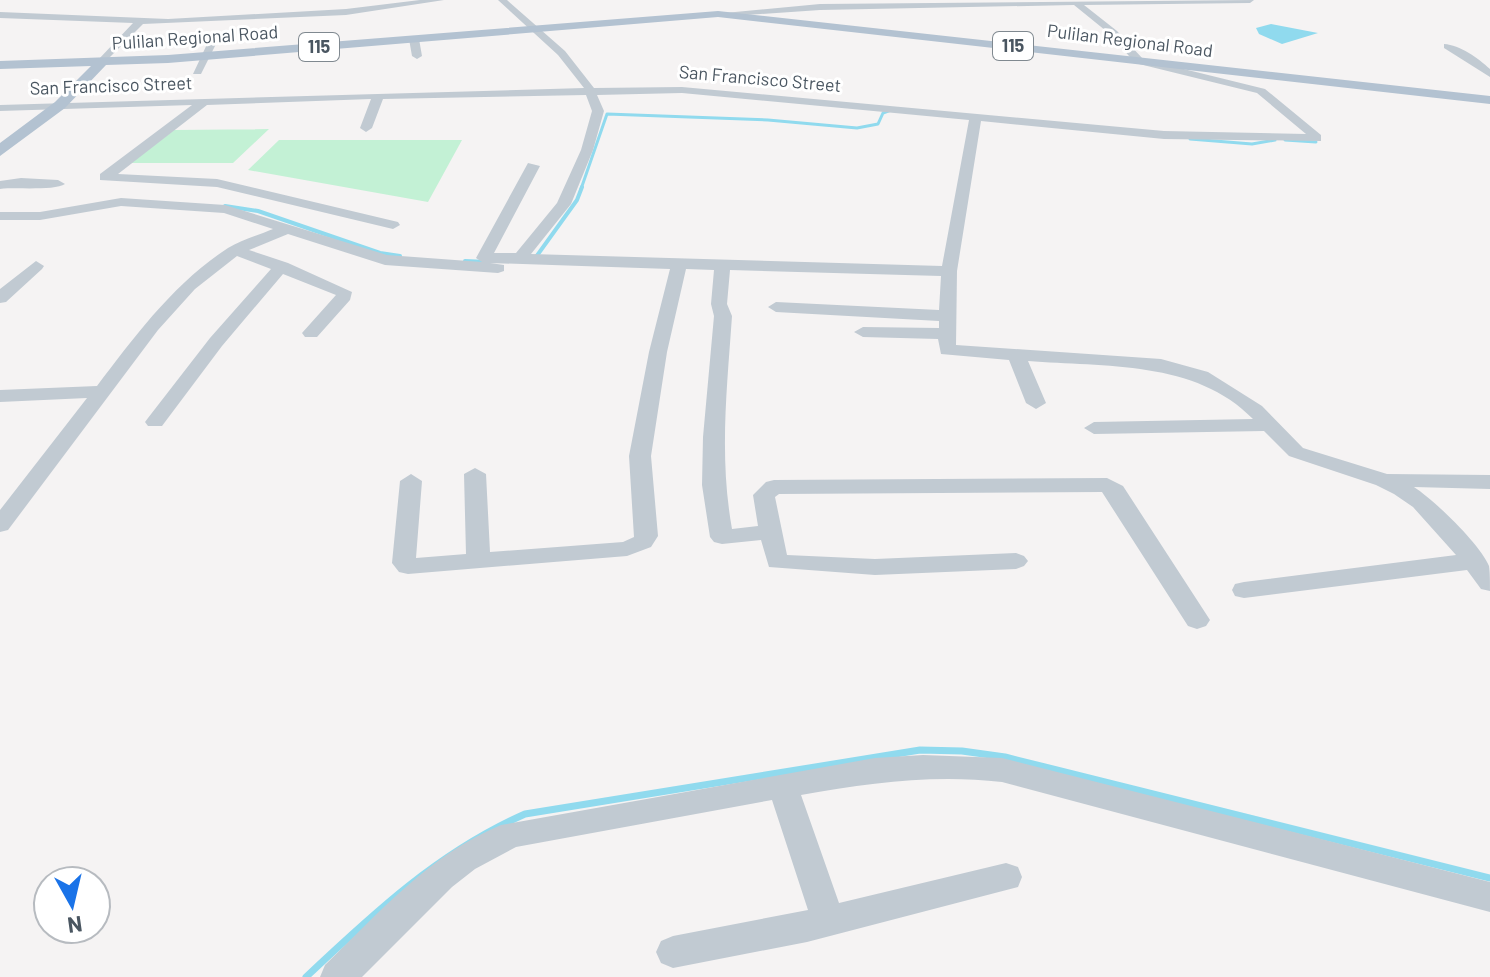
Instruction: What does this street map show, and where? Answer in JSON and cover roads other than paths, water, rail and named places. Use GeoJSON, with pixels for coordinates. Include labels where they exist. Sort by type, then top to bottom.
{"type":"FeatureCollection","features":[{"type":"Feature","properties":{"kind":"main road","name":"Pulilan Regional Road"},"geometry":{"type":"LineString","coordinates":[[0,65],[204,56],[718,14],[1490,100]]}},
{"type":"Feature","properties":{"kind":"main road"},"geometry":{"type":"LineString","coordinates":[[0,151],[60,105],[102,62]]}},
{"type":"Feature","properties":{"kind":"street"},"geometry":{"type":"LineString","coordinates":[[0,15],[140,21],[277,17],[440,0]]}},
{"type":"Feature","properties":{"kind":"street"},"geometry":{"type":"LineString","coordinates":[[502,0],[535,29],[591,90],[591,101],[598,111],[582,163],[564,204],[522,255],[514,258],[483,257],[533,166]]}},
{"type":"Feature","properties":{"kind":"street"},"geometry":{"type":"LineString","coordinates":[[747,0],[758,11]]}},
{"type":"Feature","properties":{"kind":"street"},"geometry":{"type":"LineString","coordinates":[[718,14],[994,2],[1250,0]]}},
{"type":"Feature","properties":{"kind":"street"},"geometry":{"type":"LineString","coordinates":[[1067,2],[1114,33],[1139,61]]}},
{"type":"Feature","properties":{"kind":"street"},"geometry":{"type":"LineString","coordinates":[[102,62],[140,21]]}},
{"type":"Feature","properties":{"kind":"street"},"geometry":{"type":"LineString","coordinates":[[414,39],[417,56]]}},
{"type":"Feature","properties":{"kind":"street"},"geometry":{"type":"LineString","coordinates":[[197,72],[212,42]]}},
{"type":"Feature","properties":{"kind":"street"},"geometry":{"type":"LineString","coordinates":[[1447,46],[1461,53],[1487,78]]}},
{"type":"Feature","properties":{"kind":"street"},"geometry":{"type":"LineString","coordinates":[[1461,53],[1484,54]]}},
{"type":"Feature","properties":{"kind":"street","name":"San Francisco Street"},"geometry":{"type":"LineString","coordinates":[[0,108],[591,90],[721,92],[1164,135],[1317,138],[1261,91],[1139,61]]}},
{"type":"Feature","properties":{"kind":"street"},"geometry":{"type":"LineString","coordinates":[[366,128],[378,96]]}},
{"type":"Feature","properties":{"kind":"street"},"geometry":{"type":"LineString","coordinates":[[205,101],[105,177],[217,183],[393,225]]}},
{"type":"Feature","properties":{"kind":"street"},"geometry":{"type":"LineString","coordinates":[[948,334],[949,271],[976,116]]}},
{"type":"Feature","properties":{"kind":"street"},"geometry":{"type":"LineString","coordinates":[[0,185],[21,182],[58,184]]}},
{"type":"Feature","properties":{"kind":"street"},"geometry":{"type":"LineString","coordinates":[[0,216],[40,216],[134,202],[235,210],[385,260],[511,269],[546,261]]}},
{"type":"Feature","properties":{"kind":"street"},"geometry":{"type":"LineString","coordinates":[[0,525],[152,326],[189,286],[235,250],[287,229]]}},
{"type":"Feature","properties":{"kind":"street"},"geometry":{"type":"LineString","coordinates":[[235,250],[344,292],[344,296],[311,333]]}},
{"type":"Feature","properties":{"kind":"street"},"geometry":{"type":"LineString","coordinates":[[522,255],[546,261],[679,266],[949,271]]}},
{"type":"Feature","properties":{"kind":"street"},"geometry":{"type":"LineString","coordinates":[[0,298],[36,266]]}},
{"type":"Feature","properties":{"kind":"street"},"geometry":{"type":"LineString","coordinates":[[155,422],[216,342],[282,266]]}},
{"type":"Feature","properties":{"kind":"street"},"geometry":{"type":"LineString","coordinates":[[411,481],[404,563],[411,566],[627,549],[643,542],[646,536],[639,468],[641,446],[658,352],[679,266]]}},
{"type":"Feature","properties":{"kind":"street"},"geometry":{"type":"LineString","coordinates":[[722,266],[719,304],[723,316],[713,437],[713,485],[722,537],[771,532]]}},
{"type":"Feature","properties":{"kind":"street"},"geometry":{"type":"LineString","coordinates":[[776,307],[948,334],[1016,354],[1161,365],[1201,376],[1255,410],[1296,452],[1384,480],[1421,502],[1490,583]]}},
{"type":"Feature","properties":{"kind":"street"},"geometry":{"type":"LineString","coordinates":[[863,332],[948,334]]}},
{"type":"Feature","properties":{"kind":"street"},"geometry":{"type":"LineString","coordinates":[[1016,354],[1036,403]]}},
{"type":"Feature","properties":{"kind":"street"},"geometry":{"type":"LineString","coordinates":[[0,396],[105,391]]}},
{"type":"Feature","properties":{"kind":"street"},"geometry":{"type":"LineString","coordinates":[[1094,428],[1269,425]]}},
{"type":"Feature","properties":{"kind":"street"},"geometry":{"type":"LineString","coordinates":[[475,474],[478,559]]}},
{"type":"Feature","properties":{"kind":"street"},"geometry":{"type":"LineString","coordinates":[[1384,480],[1490,482]]}},
{"type":"Feature","properties":{"kind":"street"},"geometry":{"type":"LineString","coordinates":[[1016,561],[875,567],[777,562],[764,495],[774,487],[1107,485],[1115,491],[1197,620]]}},
{"type":"Feature","properties":{"kind":"street"},"geometry":{"type":"LineString","coordinates":[[1244,590],[1473,561]]}},
{"type":"Feature","properties":{"kind":"street"},"geometry":{"type":"LineString","coordinates":[[338,977],[453,865],[488,842],[512,834],[889,768],[968,765],[1002,770],[1490,897]]}},
{"type":"Feature","properties":{"kind":"street"},"geometry":{"type":"LineString","coordinates":[[783,786],[828,921]]}},
{"type":"Feature","properties":{"kind":"street"},"geometry":{"type":"LineString","coordinates":[[673,952],[828,921],[1006,877]]}},
{"type":"Feature","properties":{"kind":"water"},"geometry":{"type":"Polygon","coordinates":[[[1271,24],[1318,33],[1282,44],[1259,34],[1256,28],[1271,24]]]}},
{"type":"Feature","properties":{"kind":"waterway"},"geometry":{"type":"LineString","coordinates":[[581,189],[607,114],[768,120],[857,128],[878,124],[883,113],[891,110]]}},
{"type":"Feature","properties":{"kind":"waterway"},"geometry":{"type":"LineString","coordinates":[[1190,139],[1252,144],[1275,140]]}},
{"type":"Feature","properties":{"kind":"waterway"},"geometry":{"type":"LineString","coordinates":[[1285,140],[1316,142]]}},
{"type":"Feature","properties":{"kind":"waterway"},"geometry":{"type":"LineString","coordinates":[[536,257],[577,200],[582,187]]}},
{"type":"Feature","properties":{"kind":"waterway"},"geometry":{"type":"LineString","coordinates":[[225,206],[258,211],[380,253],[400,256]]}},
{"type":"Feature","properties":{"kind":"waterway"},"geometry":{"type":"LineString","coordinates":[[465,261],[487,262]]}},
{"type":"Feature","properties":{"kind":"waterway"},"geometry":{"type":"LineString","coordinates":[[306,977],[382,907],[436,865],[464,846],[525,814],[920,750],[962,751],[1005,757],[1490,878]]}}]}
